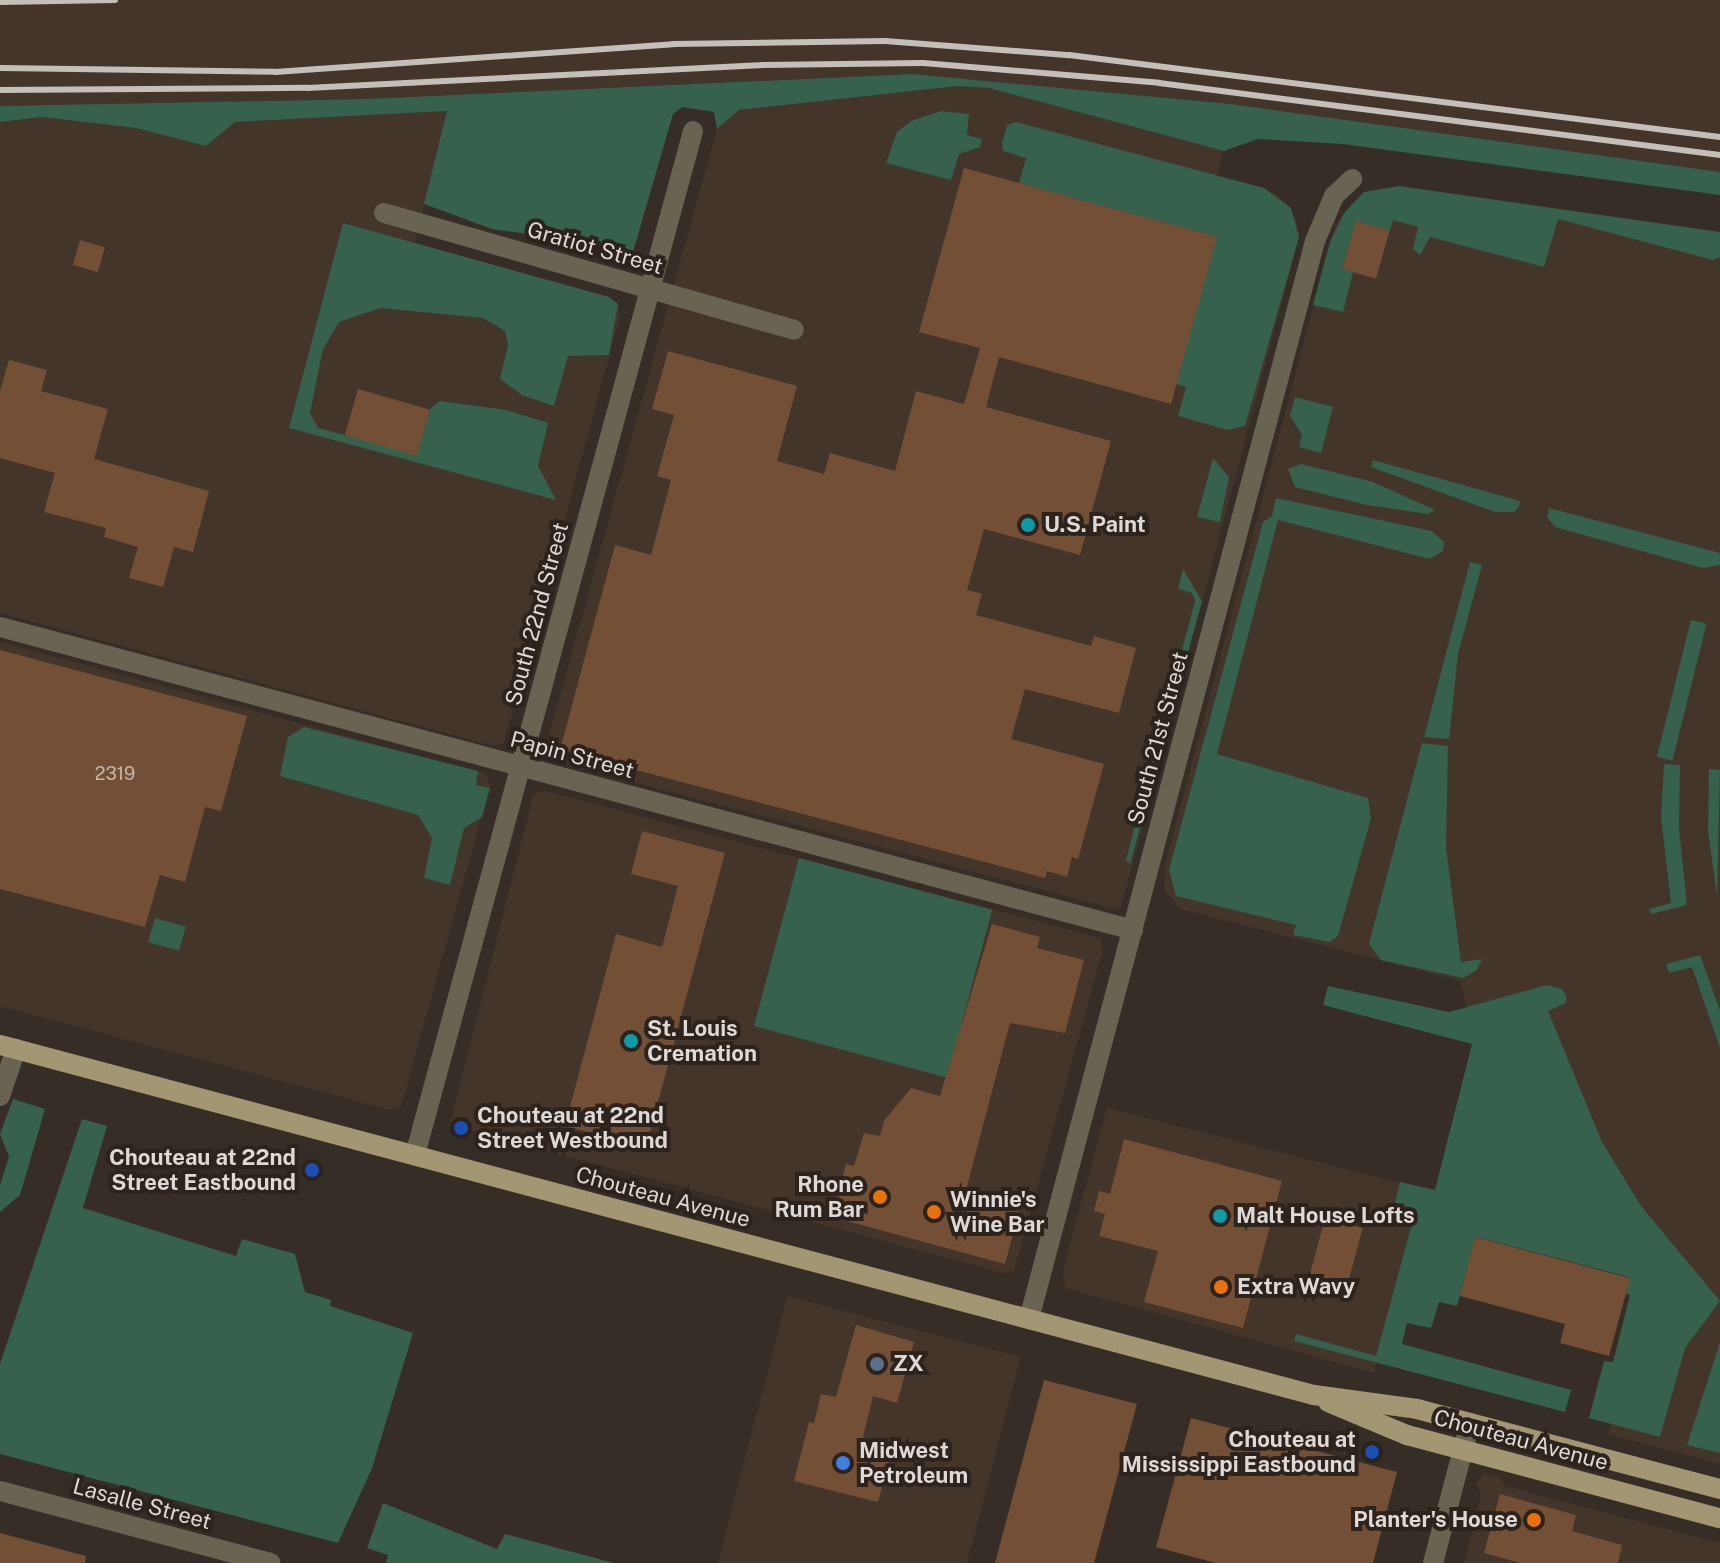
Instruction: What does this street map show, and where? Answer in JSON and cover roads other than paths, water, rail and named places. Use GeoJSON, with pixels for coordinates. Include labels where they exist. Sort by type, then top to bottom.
{"type":"FeatureCollection","features":[{"type":"Feature","properties":{"kind":"main road","name":"Chouteau Avenue"},"geometry":{"type":"LineString","coordinates":[[8,1047],[1314,1395],[1389,1402],[1720,1489]]}},
{"type":"Feature","properties":{"kind":"main road","name":"Chouteau Avenue"},"geometry":{"type":"LineString","coordinates":[[1314,1395],[1382,1427],[1720,1518]]}},
{"type":"Feature","properties":{"kind":"street","name":"South 22nd Street"},"geometry":{"type":"LineString","coordinates":[[415,1155],[693,131]]}},
{"type":"Feature","properties":{"kind":"street","name":"South 21st Street"},"geometry":{"type":"LineString","coordinates":[[1029,1319],[1315,241],[1327,207],[1352,179]]}},
{"type":"Feature","properties":{"kind":"street","name":"Gratiot Street"},"geometry":{"type":"LineString","coordinates":[[384,213],[794,330]]}},
{"type":"Feature","properties":{"kind":"street","name":"Papin Street"},"geometry":{"type":"LineString","coordinates":[[0,627],[1133,930]]}},
{"type":"Feature","properties":{"kind":"street"},"geometry":{"type":"LineString","coordinates":[[0,1096],[8,1047]]}},
{"type":"Feature","properties":{"kind":"street"},"geometry":{"type":"LineString","coordinates":[[1433,1563],[1470,1423]]}},
{"type":"Feature","properties":{"kind":"street","name":"Lasalle Street"},"geometry":{"type":"LineString","coordinates":[[0,1491],[271,1563]]}},
{"type":"Feature","properties":{"kind":"railway"},"geometry":{"type":"LineString","coordinates":[[0,2],[115,0]]}},
{"type":"Feature","properties":{"kind":"railway"},"geometry":{"type":"LineString","coordinates":[[0,68],[275,72],[673,44],[885,41],[1069,55],[1720,137]]}},
{"type":"Feature","properties":{"kind":"railway"},"geometry":{"type":"LineString","coordinates":[[0,90],[307,88],[763,65],[923,63],[1159,83],[1720,155]]}},
{"type":"Feature","properties":{"kind":"place","name":"U.S. Paint"},"geometry":{"type":"Point","coordinates":[1028,525]}},
{"type":"Feature","properties":{"kind":"place","name":"St. Louis Cremation"},"geometry":{"type":"Point","coordinates":[631,1041]}},
{"type":"Feature","properties":{"kind":"place","name":"Chouteau at 22nd Street Westbound"},"geometry":{"type":"Point","coordinates":[461,1128]}},
{"type":"Feature","properties":{"kind":"place","name":"Chouteau at 22nd Street Eastbound"},"geometry":{"type":"Point","coordinates":[312,1170]}},
{"type":"Feature","properties":{"kind":"place","name":"Rhone Rum Bar"},"geometry":{"type":"Point","coordinates":[880,1197]}},
{"type":"Feature","properties":{"kind":"place","name":"Winnie's Wine Bar"},"geometry":{"type":"Point","coordinates":[934,1212]}},
{"type":"Feature","properties":{"kind":"place","name":"Malt House Lofts"},"geometry":{"type":"Point","coordinates":[1220,1216]}},
{"type":"Feature","properties":{"kind":"place","name":"Extra Wavy"},"geometry":{"type":"Point","coordinates":[1221,1287]}},
{"type":"Feature","properties":{"kind":"place","name":"ZX"},"geometry":{"type":"Point","coordinates":[877,1364]}},
{"type":"Feature","properties":{"kind":"place","name":"Chouteau at Mississippi Eastbound"},"geometry":{"type":"Point","coordinates":[1372,1452]}},
{"type":"Feature","properties":{"kind":"place","name":"Midwest Petroleum"},"geometry":{"type":"Point","coordinates":[843,1463]}},
{"type":"Feature","properties":{"kind":"place","name":"Planter's House"},"geometry":{"type":"Point","coordinates":[1534,1520]}}]}
